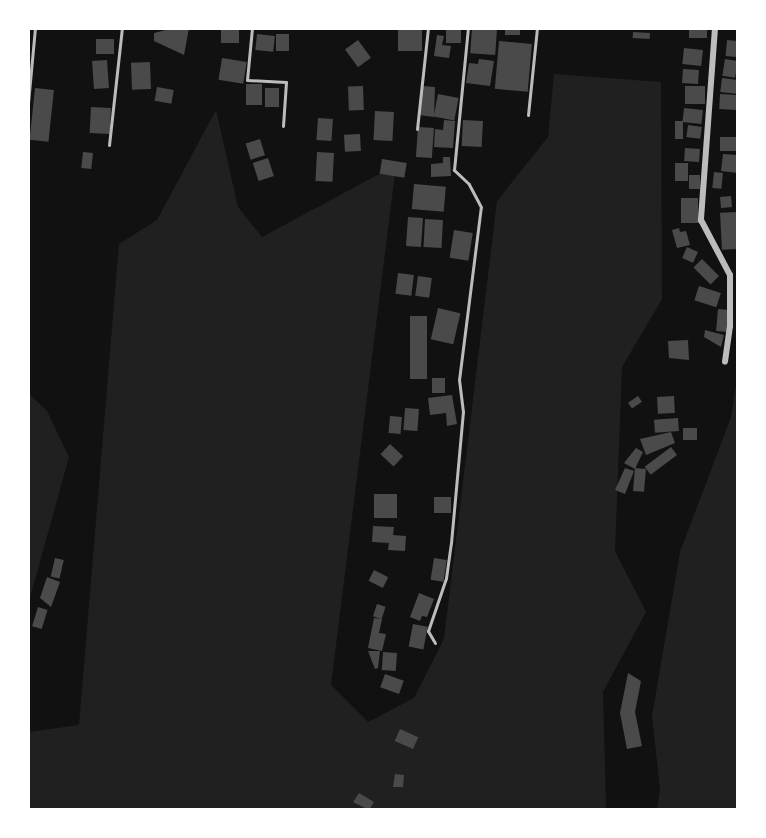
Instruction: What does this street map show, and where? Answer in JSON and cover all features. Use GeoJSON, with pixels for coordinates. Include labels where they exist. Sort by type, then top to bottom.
{"type":"FeatureCollection","features":[{"type":"Feature","properties":{"kind":"street"},"geometry":{"type":"LineString","coordinates":[[715,28],[701,220],[730,275],[730,326],[724,362]]}},
{"type":"Feature","properties":{"kind":"lane"},"geometry":{"type":"LineString","coordinates":[[28,103],[35,28]]}},
{"type":"Feature","properties":{"kind":"lane"},"geometry":{"type":"LineString","coordinates":[[109,145],[122,28]]}},
{"type":"Feature","properties":{"kind":"lane"},"geometry":{"type":"LineString","coordinates":[[252,28],[247,80],[286,82],[283,126]]}},
{"type":"Feature","properties":{"kind":"lane"},"geometry":{"type":"LineString","coordinates":[[417,129],[428,28]]}},
{"type":"Feature","properties":{"kind":"lane"},"geometry":{"type":"LineString","coordinates":[[435,643],[428,631],[446,578],[451,543],[463,412],[459,380],[481,207],[469,184],[454,170],[468,28]]}},
{"type":"Feature","properties":{"kind":"lane"},"geometry":{"type":"LineString","coordinates":[[528,115],[537,28]]}},
{"type":"Feature","properties":{"kind":"shaded area"},"geometry":{"type":"Polygon","coordinates":[[[554,74],[661,82],[662,299],[622,367],[615,551],[646,612],[603,692],[606,809],[29,809],[28,732],[79,725],[119,244],[157,220],[216,110],[238,207],[262,237],[396,165],[331,685],[368,722],[414,698],[444,639],[497,201],[548,137],[554,74]]]}},
{"type":"Feature","properties":{"kind":"shaded area"},"geometry":{"type":"Polygon","coordinates":[[[737,379],[737,809],[657,809],[660,789],[652,716],[680,552],[731,417],[737,379]]]}},
{"type":"Feature","properties":{"kind":"shaded area"},"geometry":{"type":"Polygon","coordinates":[[[29,394],[47,411],[69,457],[29,601],[29,394]]]}},
{"type":"Feature","properties":{"kind":"building"},"geometry":{"type":"Polygon","coordinates":[[[174,28],[189,28],[184,55],[154,41],[154,33],[174,28]]]}},
{"type":"Feature","properties":{"kind":"building"},"geometry":{"type":"Polygon","coordinates":[[[221,28],[239,28],[239,43],[221,43],[221,28]]]}},
{"type":"Feature","properties":{"kind":"building"},"geometry":{"type":"Polygon","coordinates":[[[398,28],[422,28],[422,51],[398,51],[398,28]]]}},
{"type":"Feature","properties":{"kind":"building"},"geometry":{"type":"Polygon","coordinates":[[[446,28],[461,28],[461,43],[446,43],[446,28]]]}},
{"type":"Feature","properties":{"kind":"building"},"geometry":{"type":"Polygon","coordinates":[[[472,28],[497,29],[495,55],[470,53],[472,28]]]}},
{"type":"Feature","properties":{"kind":"building"},"geometry":{"type":"Polygon","coordinates":[[[505,28],[520,28],[520,35],[505,35],[505,28]]]}},
{"type":"Feature","properties":{"kind":"building"},"geometry":{"type":"Polygon","coordinates":[[[689,28],[707,28],[707,38],[689,38],[689,28]]]}},
{"type":"Feature","properties":{"kind":"building"},"geometry":{"type":"Polygon","coordinates":[[[633,32],[650,33],[650,39],[633,38],[633,32]]]}},
{"type":"Feature","properties":{"kind":"building"},"geometry":{"type":"Polygon","coordinates":[[[257,34],[275,36],[273,52],[255,50],[257,34]]]}},
{"type":"Feature","properties":{"kind":"building"},"geometry":{"type":"Polygon","coordinates":[[[276,34],[289,34],[289,51],[276,51],[276,34]]]}},
{"type":"Feature","properties":{"kind":"building"},"geometry":{"type":"Polygon","coordinates":[[[437,35],[444,36],[442,45],[451,46],[449,58],[434,56],[437,35]]]}},
{"type":"Feature","properties":{"kind":"building"},"geometry":{"type":"Polygon","coordinates":[[[96,39],[114,39],[114,54],[96,54],[96,39]]]}},
{"type":"Feature","properties":{"kind":"building"},"geometry":{"type":"Polygon","coordinates":[[[358,40],[371,58],[358,67],[345,49],[358,40]]]}},
{"type":"Feature","properties":{"kind":"building"},"geometry":{"type":"Polygon","coordinates":[[[727,40],[738,41],[737,57],[726,56],[727,40]]]}},
{"type":"Feature","properties":{"kind":"building"},"geometry":{"type":"Polygon","coordinates":[[[499,41],[532,44],[528,92],[495,89],[499,41]]]}},
{"type":"Feature","properties":{"kind":"building"},"geometry":{"type":"Polygon","coordinates":[[[684,48],[703,50],[701,66],[682,64],[684,48]]]}},
{"type":"Feature","properties":{"kind":"building"},"geometry":{"type":"Polygon","coordinates":[[[222,58],[247,62],[243,84],[219,80],[222,58]]]}},
{"type":"Feature","properties":{"kind":"building"},"geometry":{"type":"Polygon","coordinates":[[[479,59],[494,61],[490,86],[466,83],[469,63],[478,64],[479,59]]]}},
{"type":"Feature","properties":{"kind":"building"},"geometry":{"type":"Polygon","coordinates":[[[725,59],[738,61],[735,78],[722,76],[725,59]]]}},
{"type":"Feature","properties":{"kind":"building"},"geometry":{"type":"Polygon","coordinates":[[[107,60],[109,88],[94,89],[92,61],[107,60]]]}},
{"type":"Feature","properties":{"kind":"building"},"geometry":{"type":"Polygon","coordinates":[[[150,62],[151,89],[132,90],[131,63],[150,62]]]}},
{"type":"Feature","properties":{"kind":"building"},"geometry":{"type":"Polygon","coordinates":[[[683,69],[699,70],[698,84],[682,83],[683,69]]]}},
{"type":"Feature","properties":{"kind":"building"},"geometry":{"type":"Polygon","coordinates":[[[722,78],[738,80],[736,94],[720,92],[722,78]]]}},
{"type":"Feature","properties":{"kind":"building"},"geometry":{"type":"Polygon","coordinates":[[[246,84],[262,84],[262,105],[246,105],[246,84]]]}},
{"type":"Feature","properties":{"kind":"building"},"geometry":{"type":"Polygon","coordinates":[[[363,86],[364,110],[349,111],[348,87],[363,86]]]}},
{"type":"Feature","properties":{"kind":"building"},"geometry":{"type":"Polygon","coordinates":[[[422,86],[435,87],[434,117],[419,115],[422,86]]]}},
{"type":"Feature","properties":{"kind":"building"},"geometry":{"type":"Polygon","coordinates":[[[685,86],[705,86],[705,104],[685,104],[685,86]]]}},
{"type":"Feature","properties":{"kind":"building"},"geometry":{"type":"Polygon","coordinates":[[[157,87],[174,90],[171,104],[155,101],[157,87]]]}},
{"type":"Feature","properties":{"kind":"building"},"geometry":{"type":"Polygon","coordinates":[[[35,88],[54,90],[48,142],[30,140],[35,88]]]}},
{"type":"Feature","properties":{"kind":"building"},"geometry":{"type":"Polygon","coordinates":[[[265,88],[279,88],[279,107],[265,107],[265,88]]]}},
{"type":"Feature","properties":{"kind":"building"},"geometry":{"type":"Polygon","coordinates":[[[438,94],[459,98],[454,121],[434,117],[438,94]]]}},
{"type":"Feature","properties":{"kind":"building"},"geometry":{"type":"Polygon","coordinates":[[[720,94],[738,95],[737,110],[719,109],[720,94]]]}},
{"type":"Feature","properties":{"kind":"building"},"geometry":{"type":"Polygon","coordinates":[[[91,107],[111,108],[110,134],[90,133],[91,107]]]}},
{"type":"Feature","properties":{"kind":"building"},"geometry":{"type":"Polygon","coordinates":[[[684,108],[703,110],[701,124],[683,122],[684,108]]]}},
{"type":"Feature","properties":{"kind":"building"},"geometry":{"type":"Polygon","coordinates":[[[375,111],[394,112],[392,141],[373,140],[375,111]]]}},
{"type":"Feature","properties":{"kind":"building"},"geometry":{"type":"Polygon","coordinates":[[[318,118],[333,119],[331,141],[316,140],[318,118]]]}},
{"type":"Feature","properties":{"kind":"building"},"geometry":{"type":"Polygon","coordinates":[[[444,120],[455,121],[453,148],[434,147],[435,129],[443,130],[444,120]]]}},
{"type":"Feature","properties":{"kind":"building"},"geometry":{"type":"Polygon","coordinates":[[[463,120],[483,121],[482,147],[462,146],[463,120]]]}},
{"type":"Feature","properties":{"kind":"building"},"geometry":{"type":"Polygon","coordinates":[[[675,121],[683,121],[683,139],[675,139],[675,121]]]}},
{"type":"Feature","properties":{"kind":"building"},"geometry":{"type":"Polygon","coordinates":[[[688,125],[702,127],[700,139],[686,137],[688,125]]]}},
{"type":"Feature","properties":{"kind":"building"},"geometry":{"type":"Polygon","coordinates":[[[418,127],[434,128],[432,158],[416,157],[418,127]]]}},
{"type":"Feature","properties":{"kind":"building"},"geometry":{"type":"Polygon","coordinates":[[[360,134],[361,151],[345,152],[344,135],[360,134]]]}},
{"type":"Feature","properties":{"kind":"building"},"geometry":{"type":"Polygon","coordinates":[[[720,137],[738,137],[738,151],[720,151],[720,137]]]}},
{"type":"Feature","properties":{"kind":"building"},"geometry":{"type":"Polygon","coordinates":[[[260,139],[265,155],[251,160],[246,143],[260,139]]]}},
{"type":"Feature","properties":{"kind":"building"},"geometry":{"type":"Polygon","coordinates":[[[685,148],[700,149],[699,162],[684,161],[685,148]]]}},
{"type":"Feature","properties":{"kind":"building"},"geometry":{"type":"Polygon","coordinates":[[[83,152],[93,153],[91,169],[81,168],[83,152]]]}},
{"type":"Feature","properties":{"kind":"building"},"geometry":{"type":"Polygon","coordinates":[[[317,152],[334,153],[332,182],[315,181],[317,152]]]}},
{"type":"Feature","properties":{"kind":"building"},"geometry":{"type":"Polygon","coordinates":[[[723,154],[738,155],[738,173],[721,171],[723,154]]]}},
{"type":"Feature","properties":{"kind":"building"},"geometry":{"type":"Polygon","coordinates":[[[443,157],[450,157],[451,176],[431,177],[431,164],[443,163],[443,157]]]}},
{"type":"Feature","properties":{"kind":"building"},"geometry":{"type":"Polygon","coordinates":[[[268,158],[274,176],[259,181],[253,163],[268,158]]]}},
{"type":"Feature","properties":{"kind":"building"},"geometry":{"type":"Polygon","coordinates":[[[382,159],[407,163],[404,178],[380,174],[382,159]]]}},
{"type":"Feature","properties":{"kind":"building"},"geometry":{"type":"Polygon","coordinates":[[[675,163],[688,163],[688,181],[675,181],[675,163]]]}},
{"type":"Feature","properties":{"kind":"building"},"geometry":{"type":"Polygon","coordinates":[[[714,172],[723,173],[721,189],[712,188],[714,172]]]}},
{"type":"Feature","properties":{"kind":"building"},"geometry":{"type":"Polygon","coordinates":[[[689,175],[700,175],[700,189],[689,189],[689,175]]]}},
{"type":"Feature","properties":{"kind":"building"},"geometry":{"type":"Polygon","coordinates":[[[414,184],[446,187],[444,212],[412,209],[414,184]]]}},
{"type":"Feature","properties":{"kind":"building"},"geometry":{"type":"Polygon","coordinates":[[[731,196],[732,207],[721,208],[720,197],[731,196]]]}},
{"type":"Feature","properties":{"kind":"building"},"geometry":{"type":"Polygon","coordinates":[[[681,198],[698,198],[698,223],[681,223],[681,198]]]}},
{"type":"Feature","properties":{"kind":"building"},"geometry":{"type":"Polygon","coordinates":[[[736,212],[738,249],[722,250],[720,213],[736,212]]]}},
{"type":"Feature","properties":{"kind":"building"},"geometry":{"type":"Polygon","coordinates":[[[408,217],[423,218],[421,247],[406,246],[408,217]]]}},
{"type":"Feature","properties":{"kind":"building"},"geometry":{"type":"Polygon","coordinates":[[[425,219],[443,220],[442,248],[424,247],[425,219]]]}},
{"type":"Feature","properties":{"kind":"building"},"geometry":{"type":"Polygon","coordinates":[[[679,228],[680,232],[686,231],[690,245],[677,248],[672,230],[679,228]]]}},
{"type":"Feature","properties":{"kind":"building"},"geometry":{"type":"Polygon","coordinates":[[[454,230],[473,233],[468,261],[450,258],[454,230]]]}},
{"type":"Feature","properties":{"kind":"building"},"geometry":{"type":"Polygon","coordinates":[[[687,247],[698,252],[693,263],[682,258],[687,247]]]}},
{"type":"Feature","properties":{"kind":"building"},"geometry":{"type":"Polygon","coordinates":[[[702,259],[719,276],[710,284],[694,267],[702,259]]]}},
{"type":"Feature","properties":{"kind":"building"},"geometry":{"type":"Polygon","coordinates":[[[398,273],[414,275],[411,296],[395,294],[398,273]]]}},
{"type":"Feature","properties":{"kind":"building"},"geometry":{"type":"Polygon","coordinates":[[[418,276],[432,278],[429,298],[415,296],[418,276]]]}},
{"type":"Feature","properties":{"kind":"building"},"geometry":{"type":"Polygon","coordinates":[[[699,286],[721,293],[716,307],[694,300],[699,286]]]}},
{"type":"Feature","properties":{"kind":"building"},"geometry":{"type":"Polygon","coordinates":[[[438,308],[460,313],[453,344],[431,339],[438,308]]]}},
{"type":"Feature","properties":{"kind":"building"},"geometry":{"type":"Polygon","coordinates":[[[718,309],[729,310],[727,332],[716,331],[718,309]]]}},
{"type":"Feature","properties":{"kind":"building"},"geometry":{"type":"Polygon","coordinates":[[[410,316],[427,316],[427,379],[410,379],[410,316]]]}},
{"type":"Feature","properties":{"kind":"building"},"geometry":{"type":"Polygon","coordinates":[[[705,330],[724,335],[721,347],[704,337],[705,330]]]}},
{"type":"Feature","properties":{"kind":"building"},"geometry":{"type":"Polygon","coordinates":[[[688,340],[689,360],[669,358],[668,341],[688,340]]]}},
{"type":"Feature","properties":{"kind":"building"},"geometry":{"type":"Polygon","coordinates":[[[432,378],[445,378],[445,393],[432,393],[432,378]]]}},
{"type":"Feature","properties":{"kind":"building"},"geometry":{"type":"Polygon","coordinates":[[[452,395],[457,424],[447,426],[446,413],[430,415],[428,398],[452,395]]]}},
{"type":"Feature","properties":{"kind":"building"},"geometry":{"type":"Polygon","coordinates":[[[638,396],[642,402],[632,409],[628,403],[638,396]]]}},
{"type":"Feature","properties":{"kind":"building"},"geometry":{"type":"Polygon","coordinates":[[[674,396],[675,413],[658,414],[657,397],[674,396]]]}},
{"type":"Feature","properties":{"kind":"building"},"geometry":{"type":"Polygon","coordinates":[[[405,408],[419,409],[417,431],[403,430],[405,408]]]}},
{"type":"Feature","properties":{"kind":"building"},"geometry":{"type":"Polygon","coordinates":[[[390,416],[402,417],[400,434],[389,433],[390,416]]]}},
{"type":"Feature","properties":{"kind":"building"},"geometry":{"type":"Polygon","coordinates":[[[678,418],[679,431],[655,433],[654,420],[678,418]]]}},
{"type":"Feature","properties":{"kind":"building"},"geometry":{"type":"Polygon","coordinates":[[[683,428],[697,428],[697,440],[683,440],[683,428]]]}},
{"type":"Feature","properties":{"kind":"building"},"geometry":{"type":"Polygon","coordinates":[[[671,432],[675,443],[646,455],[640,439],[671,432]]]}},
{"type":"Feature","properties":{"kind":"building"},"geometry":{"type":"Polygon","coordinates":[[[390,444],[403,456],[394,467],[380,454],[390,444]]]}},
{"type":"Feature","properties":{"kind":"building"},"geometry":{"type":"Polygon","coordinates":[[[671,447],[677,455],[651,475],[645,467],[671,447]]]}},
{"type":"Feature","properties":{"kind":"building"},"geometry":{"type":"Polygon","coordinates":[[[636,448],[643,452],[635,469],[624,463],[636,448]]]}},
{"type":"Feature","properties":{"kind":"building"},"geometry":{"type":"Polygon","coordinates":[[[625,468],[634,471],[625,494],[615,490],[625,468]]]}},
{"type":"Feature","properties":{"kind":"building"},"geometry":{"type":"Polygon","coordinates":[[[635,468],[646,469],[644,492],[633,491],[635,468]]]}},
{"type":"Feature","properties":{"kind":"building"},"geometry":{"type":"Polygon","coordinates":[[[374,494],[397,494],[397,518],[374,518],[374,494]]]}},
{"type":"Feature","properties":{"kind":"building"},"geometry":{"type":"Polygon","coordinates":[[[434,497],[451,497],[451,513],[434,513],[434,497]]]}},
{"type":"Feature","properties":{"kind":"building"},"geometry":{"type":"Polygon","coordinates":[[[373,526],[394,527],[393,535],[406,536],[405,551],[388,550],[389,543],[372,542],[373,526]]]}},
{"type":"Feature","properties":{"kind":"building"},"geometry":{"type":"Polygon","coordinates":[[[55,558],[64,560],[59,579],[51,577],[55,558]]]}},
{"type":"Feature","properties":{"kind":"building"},"geometry":{"type":"Polygon","coordinates":[[[434,558],[447,560],[443,582],[431,580],[434,558]]]}},
{"type":"Feature","properties":{"kind":"building"},"geometry":{"type":"Polygon","coordinates":[[[374,570],[388,577],[383,588],[369,581],[374,570]]]}},
{"type":"Feature","properties":{"kind":"building"},"geometry":{"type":"Polygon","coordinates":[[[47,577],[60,582],[51,607],[40,598],[47,577]]]}},
{"type":"Feature","properties":{"kind":"building"},"geometry":{"type":"Polygon","coordinates":[[[419,593],[434,599],[427,617],[422,616],[420,621],[410,617],[419,593]]]}},
{"type":"Feature","properties":{"kind":"building"},"geometry":{"type":"Polygon","coordinates":[[[377,604],[386,607],[382,619],[373,616],[377,604]]]}},
{"type":"Feature","properties":{"kind":"building"},"geometry":{"type":"Polygon","coordinates":[[[38,607],[48,610],[42,629],[32,626],[38,607]]]}},
{"type":"Feature","properties":{"kind":"building"},"geometry":{"type":"Polygon","coordinates":[[[374,618],[382,619],[379,633],[386,634],[382,651],[368,648],[374,618]]]}},
{"type":"Feature","properties":{"kind":"building"},"geometry":{"type":"Polygon","coordinates":[[[413,624],[428,627],[423,649],[409,647],[413,624]]]}},
{"type":"Feature","properties":{"kind":"building"},"geometry":{"type":"Polygon","coordinates":[[[368,651],[380,651],[378,668],[375,669],[368,651]]]}},
{"type":"Feature","properties":{"kind":"building"},"geometry":{"type":"Polygon","coordinates":[[[383,652],[397,653],[396,671],[382,670],[383,652]]]}},
{"type":"Feature","properties":{"kind":"building"},"geometry":{"type":"Polygon","coordinates":[[[628,673],[641,681],[635,712],[642,746],[627,749],[620,713],[628,673]]]}},
{"type":"Feature","properties":{"kind":"building"},"geometry":{"type":"Polygon","coordinates":[[[385,674],[404,681],[399,694],[380,687],[385,674]]]}},
{"type":"Feature","properties":{"kind":"building"},"geometry":{"type":"Polygon","coordinates":[[[400,729],[418,737],[413,749],[395,741],[400,729]]]}},
{"type":"Feature","properties":{"kind":"building"},"geometry":{"type":"Polygon","coordinates":[[[395,774],[404,775],[403,787],[393,787],[395,774]]]}},
{"type":"Feature","properties":{"kind":"building"},"geometry":{"type":"Polygon","coordinates":[[[359,793],[374,802],[369,810],[353,802],[359,793]]]}}]}
